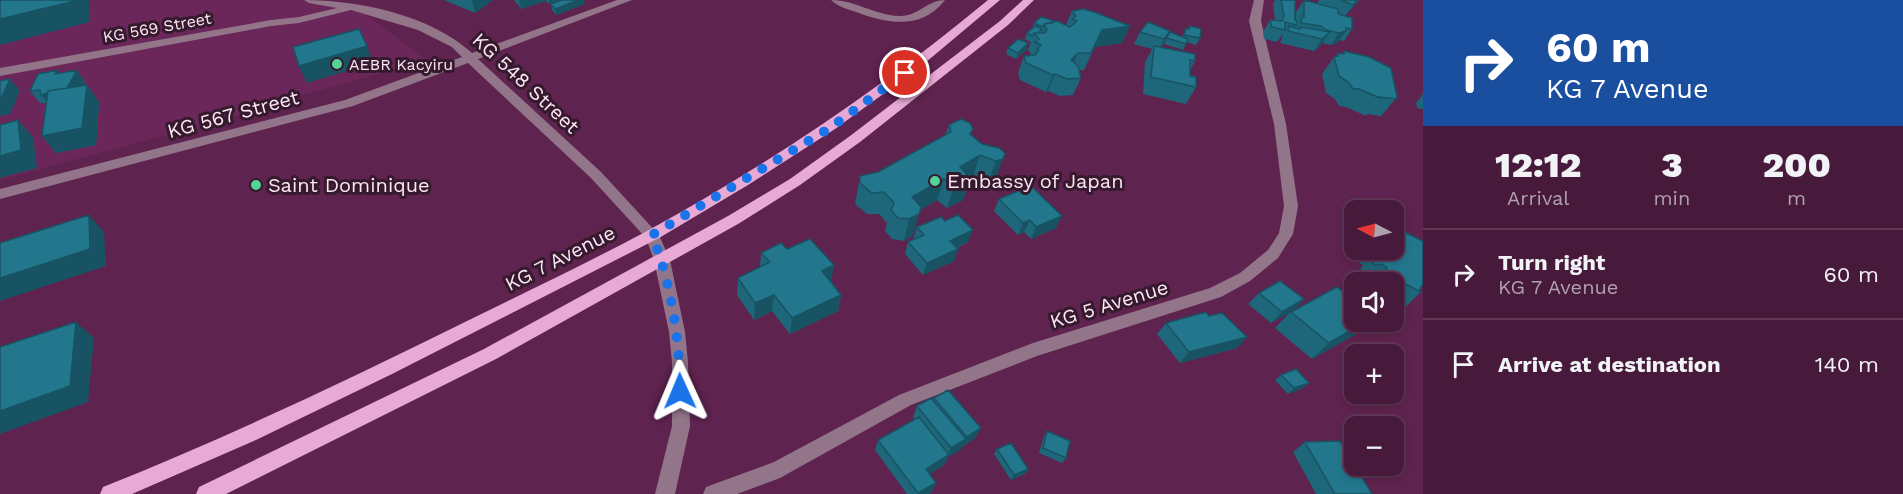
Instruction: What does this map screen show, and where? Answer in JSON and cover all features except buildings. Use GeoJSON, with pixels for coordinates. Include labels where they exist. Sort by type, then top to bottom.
{"type":"FeatureCollection","features":[{"type":"Feature","properties":{"kind":"main road","name":"KG 7 Avenue"},"geometry":{"type":"LineString","coordinates":[[110,494],[158,475],[338,393],[652,235],[761,171],[838,122],[888,86],[995,0]]}},
{"type":"Feature","properties":{"kind":"main road"},"geometry":{"type":"LineString","coordinates":[[206,494],[479,359],[610,286],[662,260],[795,182],[855,139],[987,37],[1029,0]]}},
{"type":"Feature","properties":{"kind":"street","name":"KG 548 Street"},"geometry":{"type":"LineString","coordinates":[[309,0],[354,7],[444,38],[471,58],[596,175],[652,235]]}},
{"type":"Feature","properties":{"kind":"street","name":"KG 567 Street"},"geometry":{"type":"LineString","coordinates":[[0,194],[349,103],[627,0]]}},
{"type":"Feature","properties":{"kind":"street"},"geometry":{"type":"LineString","coordinates":[[836,0],[872,16],[885,17],[922,15],[940,0]]}},
{"type":"Feature","properties":{"kind":"street"},"geometry":{"type":"LineString","coordinates":[[867,0],[885,17]]}},
{"type":"Feature","properties":{"kind":"street","name":"KG 5 Avenue"},"geometry":{"type":"LineString","coordinates":[[713,494],[780,469],[905,400],[1033,350],[1215,293],[1245,277],[1273,254],[1286,234],[1291,206],[1280,124],[1255,21],[1259,0]]}},
{"type":"Feature","properties":{"kind":"street","name":"KG 569 Street"},"geometry":{"type":"LineString","coordinates":[[0,72],[270,23],[299,20],[354,7]]}},
{"type":"Feature","properties":{"kind":"street"},"geometry":{"type":"LineString","coordinates":[[652,235],[662,260],[680,362],[681,426],[665,494]]}},
{"type":"Feature","properties":{"kind":"shaded area"},"geometry":{"type":"Polygon","coordinates":[[[0,0],[301,0],[365,14],[427,60],[274,103],[274,106],[0,180],[0,0]]]}},
{"type":"Feature","properties":{"kind":"place","name":"AEBR Kacyiru"},"geometry":{"type":"Point","coordinates":[337,64]}},
{"type":"Feature","properties":{"kind":"place","name":"Embassy of Japan"},"geometry":{"type":"Point","coordinates":[935,181]}},
{"type":"Feature","properties":{"kind":"place","name":"Saint Dominique"},"geometry":{"type":"Point","coordinates":[256,185]}},
{"type":"Feature","properties":{"kind":"route"},"geometry":{"type":"LineString","coordinates":[[680,391],[680,362],[676,332],[662,260],[652,235],[830,128],[905,73]]}}]}
